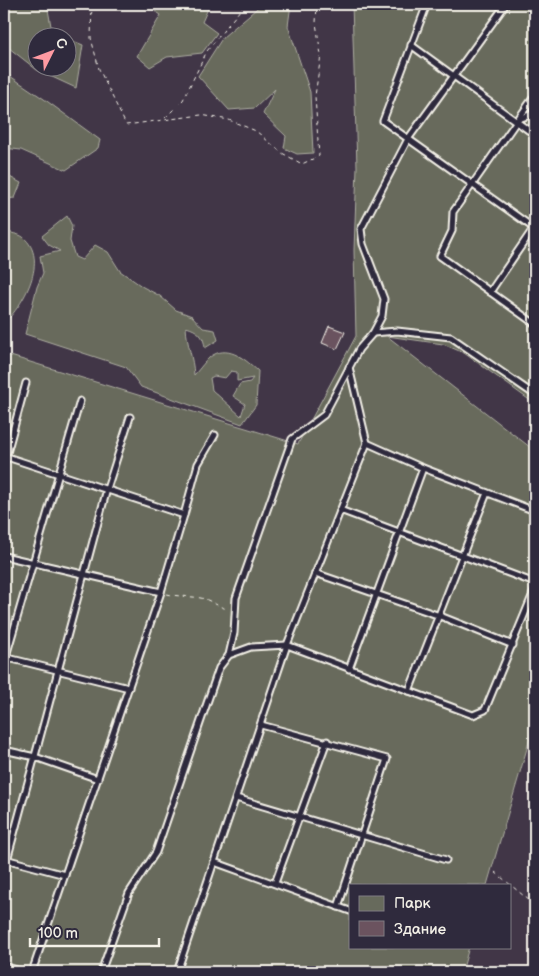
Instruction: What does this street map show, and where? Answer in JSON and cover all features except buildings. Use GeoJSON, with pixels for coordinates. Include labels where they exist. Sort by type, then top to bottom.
{"type":"FeatureCollection","features":[{"type":"Feature","properties":{"kind":"lane"},"geometry":{"type":"LineString","coordinates":[[427,4],[383,120],[535,228],[490,292]]}},
{"type":"Feature","properties":{"kind":"lane"},"geometry":{"type":"LineString","coordinates":[[101,972],[129,893],[156,852],[219,668],[229,655],[234,634],[236,598],[292,439],[324,415],[359,349],[374,333],[382,316],[384,299],[363,244],[361,229],[408,139],[455,77],[506,4]]}},
{"type":"Feature","properties":{"kind":"lane"},"geometry":{"type":"LineString","coordinates":[[411,45],[535,135]]}},
{"type":"Feature","properties":{"kind":"lane"},"geometry":{"type":"LineString","coordinates":[[535,95],[453,212],[452,231],[440,256],[535,324]]}},
{"type":"Feature","properties":{"kind":"lane"},"geometry":{"type":"LineString","coordinates":[[518,121],[535,113]]}},
{"type":"Feature","properties":{"kind":"lane"},"geometry":{"type":"LineString","coordinates":[[374,333],[397,330],[451,337],[535,395]]}},
{"type":"Feature","properties":{"kind":"lane"},"geometry":{"type":"LineString","coordinates":[[177,972],[287,645],[367,443],[349,367]]}},
{"type":"Feature","properties":{"kind":"lane"},"geometry":{"type":"LineString","coordinates":[[4,464],[26,383]]}},
{"type":"Feature","properties":{"kind":"lane"},"geometry":{"type":"LineString","coordinates":[[4,663],[80,400]]}},
{"type":"Feature","properties":{"kind":"lane"},"geometry":{"type":"LineString","coordinates":[[4,871],[5,859],[107,489],[130,417]]}},
{"type":"Feature","properties":{"kind":"lane"},"geometry":{"type":"LineString","coordinates":[[32,972],[161,592],[198,464],[215,435]]}},
{"type":"Feature","properties":{"kind":"lane"},"geometry":{"type":"LineString","coordinates":[[367,443],[487,494],[535,510]]}},
{"type":"Feature","properties":{"kind":"lane"},"geometry":{"type":"LineString","coordinates":[[5,456],[184,515]]}},
{"type":"Feature","properties":{"kind":"lane"},"geometry":{"type":"LineString","coordinates":[[349,669],[423,468]]}},
{"type":"Feature","properties":{"kind":"lane"},"geometry":{"type":"LineString","coordinates":[[409,691],[487,494]]}},
{"type":"Feature","properties":{"kind":"lane"},"geometry":{"type":"LineString","coordinates":[[340,510],[535,583]]}},
{"type":"Feature","properties":{"kind":"lane"},"geometry":{"type":"LineString","coordinates":[[4,556],[161,592]]}},
{"type":"Feature","properties":{"kind":"lane"},"geometry":{"type":"LineString","coordinates":[[315,573],[440,616],[513,645]]}},
{"type":"Feature","properties":{"kind":"lane"},"geometry":{"type":"LineString","coordinates":[[229,655],[250,647],[287,645],[473,715],[485,710],[535,589]]}},
{"type":"Feature","properties":{"kind":"lane"},"geometry":{"type":"LineString","coordinates":[[5,657],[129,688]]}},
{"type":"Feature","properties":{"kind":"lane"},"geometry":{"type":"LineString","coordinates":[[261,725],[327,741],[388,759],[338,906]]}},
{"type":"Feature","properties":{"kind":"lane"},"geometry":{"type":"LineString","coordinates":[[275,883],[327,741]]}},
{"type":"Feature","properties":{"kind":"lane"},"geometry":{"type":"LineString","coordinates":[[4,750],[34,757],[98,778]]}},
{"type":"Feature","properties":{"kind":"lane"},"geometry":{"type":"LineString","coordinates":[[236,798],[446,860]]}},
{"type":"Feature","properties":{"kind":"lane"},"geometry":{"type":"LineString","coordinates":[[5,859],[65,875]]}},
{"type":"Feature","properties":{"kind":"lane"},"geometry":{"type":"LineString","coordinates":[[214,862],[349,911]]}},
{"type":"Feature","properties":{"kind":"lane"},"geometry":{"type":"LineString","coordinates":[[4,966],[23,972]]}},
{"type":"Feature","properties":{"kind":"path"},"geometry":{"type":"LineString","coordinates":[[92,4],[92,38],[99,69],[126,125],[201,115],[229,120],[256,131],[282,154],[302,164],[319,156],[315,96],[321,56],[316,23],[317,4]]}},
{"type":"Feature","properties":{"kind":"path"},"geometry":{"type":"LineString","coordinates":[[164,119],[182,100],[207,51],[245,4]]}},
{"type":"Feature","properties":{"kind":"path"},"geometry":{"type":"LineString","coordinates":[[161,592],[182,598],[206,599],[212,605],[235,612]]}},
{"type":"Feature","properties":{"kind":"path"},"geometry":{"type":"LineString","coordinates":[[495,872],[509,884]]}},
{"type":"Feature","properties":{"kind":"path"},"geometry":{"type":"LineString","coordinates":[[512,886],[530,901],[535,902]]}},
{"type":"Feature","properties":{"kind":"green space"},"geometry":{"type":"Polygon","coordinates":[[[4,4],[47,4],[51,26],[53,28],[28,28],[28,63],[4,44],[4,4]]]}},
{"type":"Feature","properties":{"kind":"green space"},"geometry":{"type":"Polygon","coordinates":[[[145,4],[210,4],[202,22],[217,33],[202,53],[167,57],[150,67],[137,56],[161,15],[145,4]]]}},
{"type":"Feature","properties":{"kind":"green space"},"geometry":{"type":"Polygon","coordinates":[[[262,4],[291,4],[288,26],[310,92],[313,153],[297,154],[284,148],[286,136],[263,114],[275,89],[255,108],[229,110],[198,76],[223,37],[262,4]]]}},
{"type":"Feature","properties":{"kind":"green space"},"geometry":{"type":"Polygon","coordinates":[[[352,4],[535,4],[535,404],[464,353],[443,344],[387,336],[535,451],[535,721],[487,884],[349,884],[349,948],[469,948],[462,972],[4,972],[4,354],[298,444],[356,336],[354,250],[357,167],[352,4]]]}},
{"type":"Feature","properties":{"kind":"green space"},"geometry":{"type":"Polygon","coordinates":[[[78,43],[83,45],[78,76],[78,43]]]}},
{"type":"Feature","properties":{"kind":"green space"},"geometry":{"type":"Polygon","coordinates":[[[4,72],[100,140],[98,148],[66,170],[21,150],[4,148],[4,72]]]}},
{"type":"Feature","properties":{"kind":"green space"},"geometry":{"type":"Polygon","coordinates":[[[54,78],[78,78],[76,88],[54,78]]]}},
{"type":"Feature","properties":{"kind":"green space"},"geometry":{"type":"Polygon","coordinates":[[[4,174],[21,183],[15,198],[4,199],[4,174]]]}},
{"type":"Feature","properties":{"kind":"green space"},"geometry":{"type":"Polygon","coordinates":[[[67,216],[72,226],[70,241],[75,257],[82,260],[95,245],[108,252],[120,271],[160,296],[176,310],[192,316],[203,328],[215,330],[218,340],[205,348],[200,334],[186,327],[194,375],[210,357],[219,352],[232,353],[258,371],[256,405],[242,424],[141,387],[126,367],[25,334],[37,287],[43,273],[40,256],[60,251],[49,245],[42,236],[67,216]],[[231,371],[225,378],[214,376],[210,378],[212,390],[241,416],[245,404],[233,396],[240,384],[250,382],[253,378],[237,381],[237,372],[231,371]]]}},
{"type":"Feature","properties":{"kind":"green space"},"geometry":{"type":"Polygon","coordinates":[[[4,231],[23,237],[31,246],[34,257],[34,269],[31,282],[19,305],[4,323],[4,231]]]}}]}
